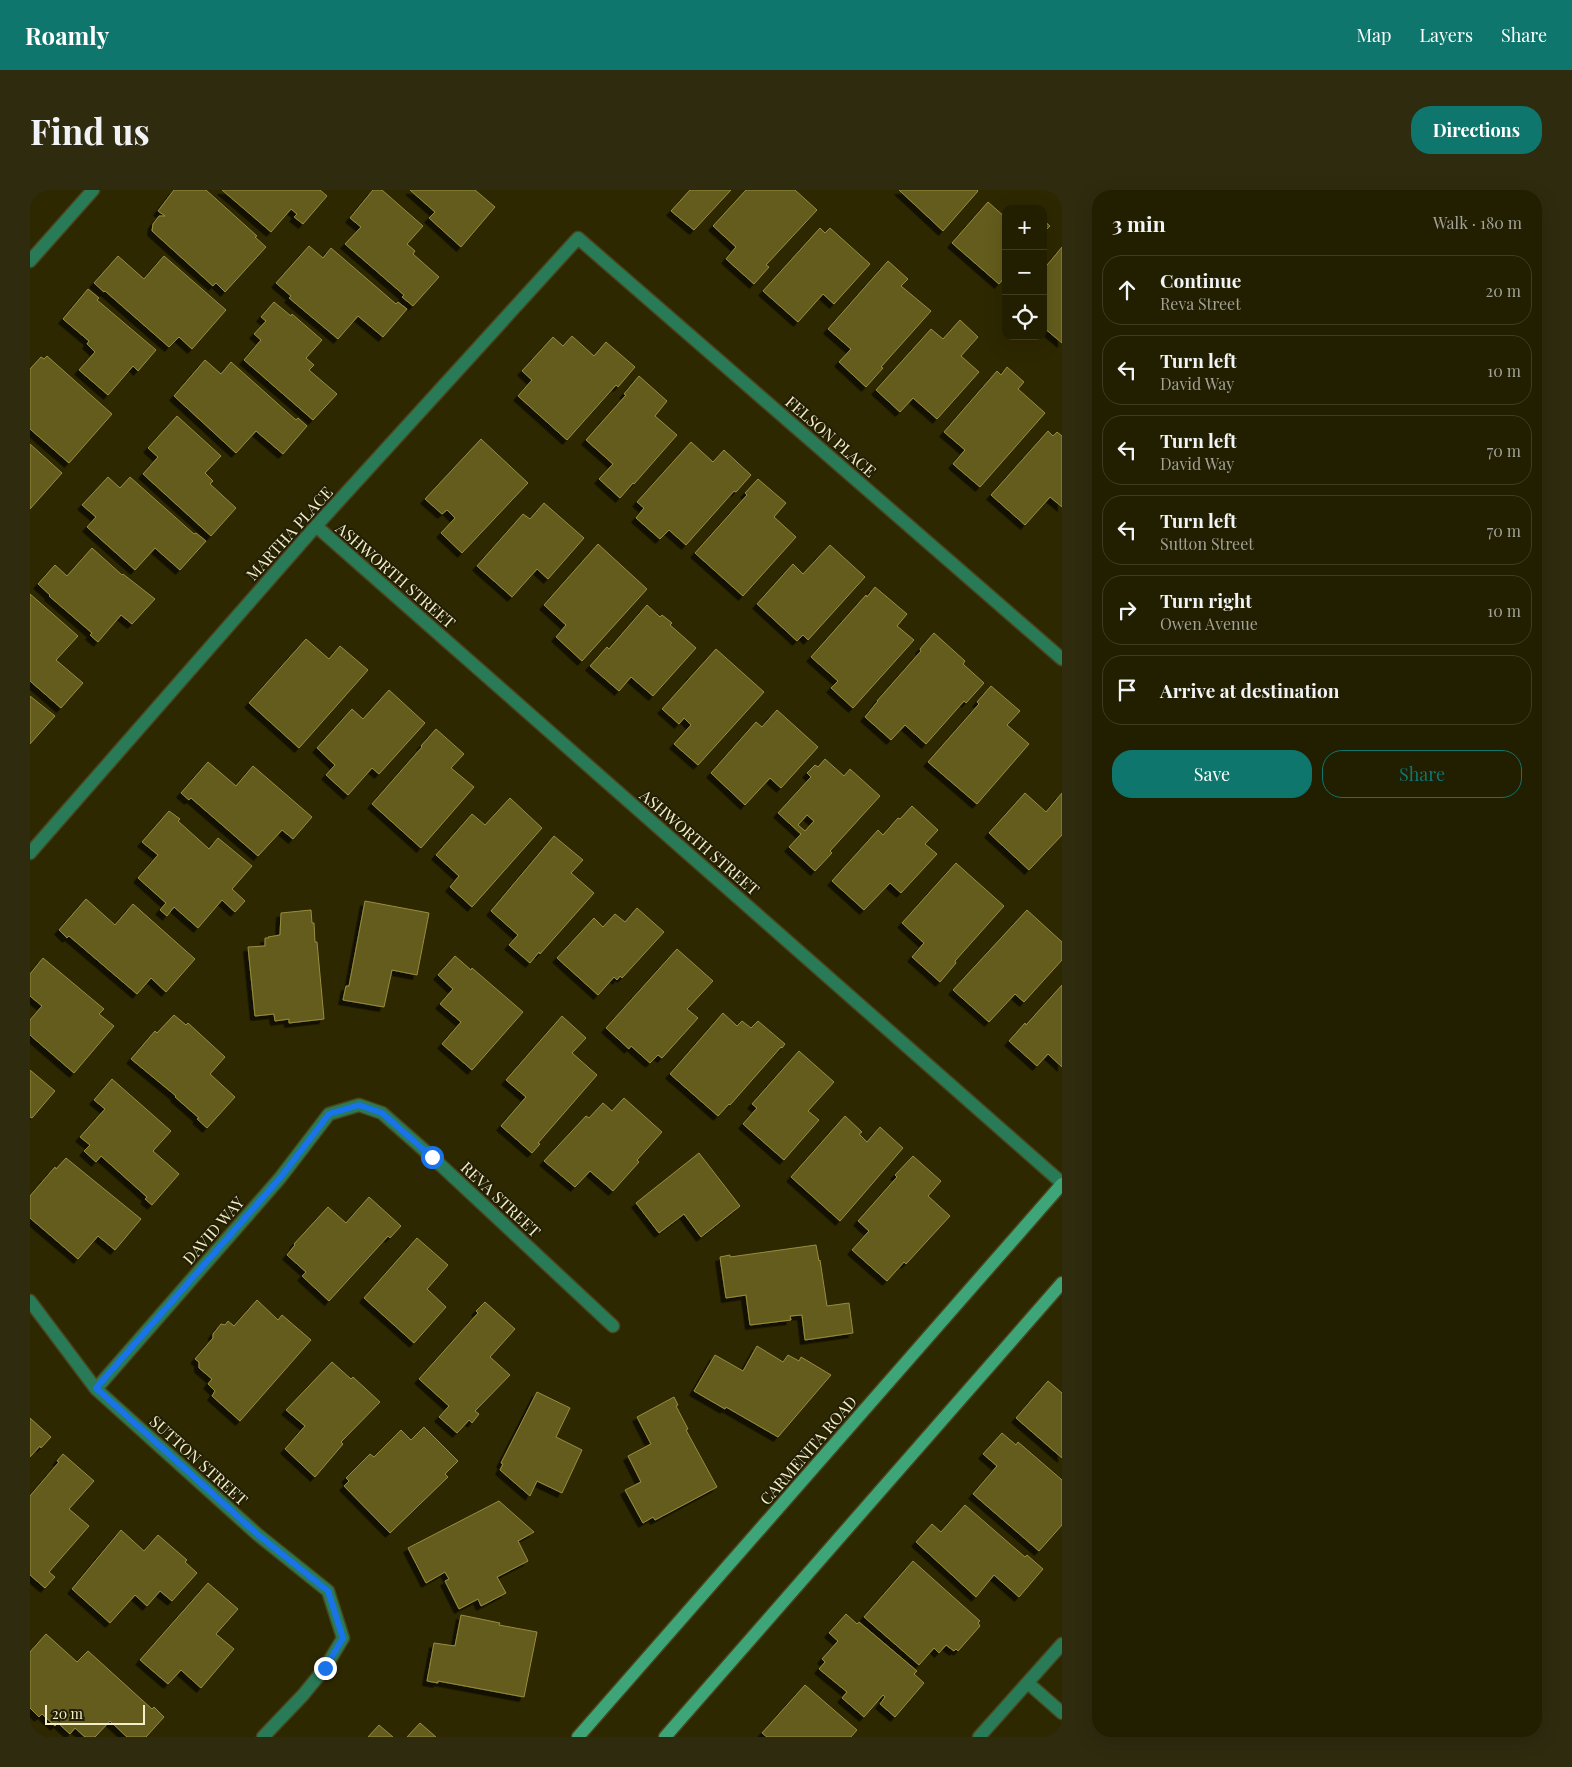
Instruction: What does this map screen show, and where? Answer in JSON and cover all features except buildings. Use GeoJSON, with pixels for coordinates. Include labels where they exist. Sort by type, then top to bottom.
{"type":"FeatureCollection","features":[{"type":"Feature","properties":{"kind":"main road","name":"CARMENITA ROAD"},"geometry":{"type":"LineString","coordinates":[[578,1737],[1062,1184]]}},
{"type":"Feature","properties":{"kind":"main road"},"geometry":{"type":"LineString","coordinates":[[665,1737],[1062,1283]]}},
{"type":"Feature","properties":{"kind":"street"},"geometry":{"type":"LineString","coordinates":[[30,260],[92,190]]}},
{"type":"Feature","properties":{"kind":"street","name":"MARTHA PLACE"},"geometry":{"type":"LineString","coordinates":[[30,853],[316,526],[578,238]]}},
{"type":"Feature","properties":{"kind":"street","name":"FELSON PLACE"},"geometry":{"type":"LineString","coordinates":[[578,238],[1062,659]]}},
{"type":"Feature","properties":{"kind":"street","name":"ASHWORTH STREET"},"geometry":{"type":"LineString","coordinates":[[316,526],[1062,1184]]}},
{"type":"Feature","properties":{"kind":"street","name":"REVA STREET"},"geometry":{"type":"LineString","coordinates":[[359,1105],[382,1113],[432,1157],[613,1326]]}},
{"type":"Feature","properties":{"kind":"street","name":"DAVID WAY"},"geometry":{"type":"LineString","coordinates":[[96,1388],[280,1178],[329,1114],[359,1105]]}},
{"type":"Feature","properties":{"kind":"street","name":"SUTTON STREET"},"geometry":{"type":"LineString","coordinates":[[30,1301],[96,1388],[257,1534],[328,1591],[343,1638],[325,1668],[303,1695],[263,1737]]}},
{"type":"Feature","properties":{"kind":"street"},"geometry":{"type":"LineString","coordinates":[[979,1737],[1062,1644]]}},
{"type":"Feature","properties":{"kind":"street"},"geometry":{"type":"LineString","coordinates":[[1028,1683],[1062,1713]]}},
{"type":"Feature","properties":{"kind":"route"},"geometry":{"type":"LineString","coordinates":[[325,1668],[343,1638],[328,1591],[257,1534],[96,1388],[280,1178],[329,1114],[359,1105],[382,1113],[432,1157]]}}]}
